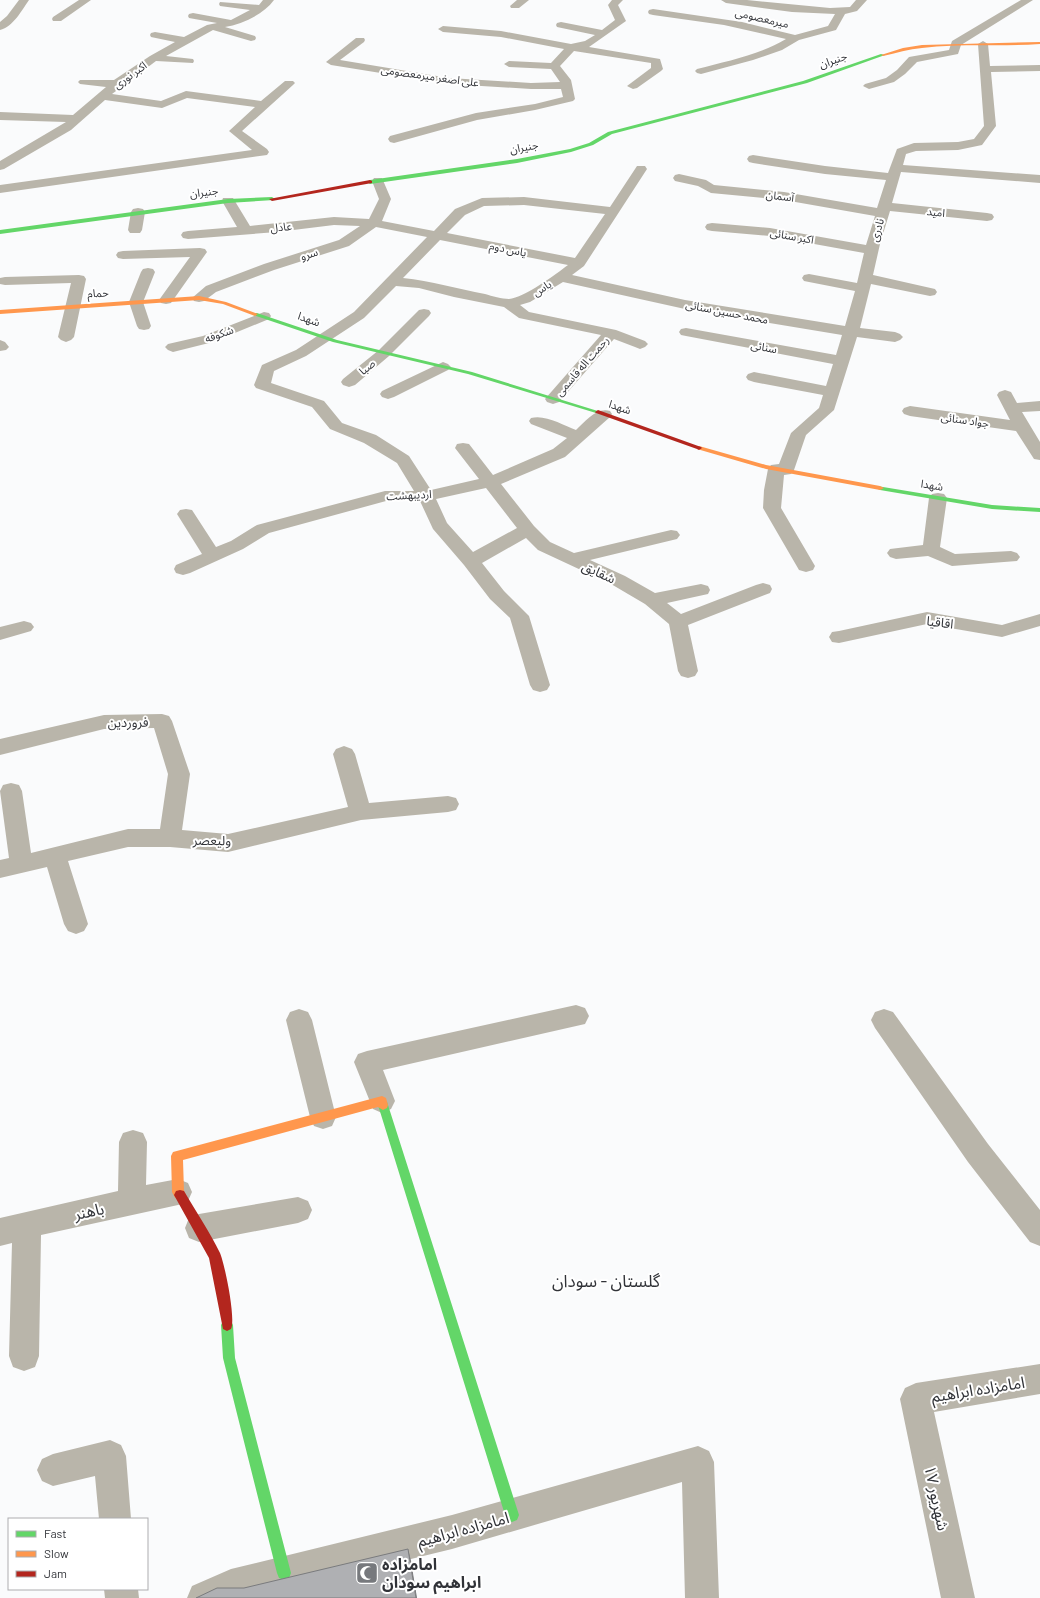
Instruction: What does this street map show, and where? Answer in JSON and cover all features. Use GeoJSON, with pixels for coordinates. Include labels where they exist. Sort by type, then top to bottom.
{"type":"FeatureCollection","features":[{"type":"Feature","properties":{"kind":"street"},"geometry":{"type":"LineString","coordinates":[[0,27],[11,18],[24,0]]}},
{"type":"Feature","properties":{"kind":"street"},"geometry":{"type":"LineString","coordinates":[[58,19],[86,0]]}},
{"type":"Feature","properties":{"kind":"street","name":"اکبر نوری"},"geometry":{"type":"LineString","coordinates":[[76,113],[90,107],[116,84],[154,58],[211,27],[235,22],[261,8],[269,0]]}},
{"type":"Feature","properties":{"kind":"street"},"geometry":{"type":"LineString","coordinates":[[515,6],[524,0]]}},
{"type":"Feature","properties":{"kind":"street"},"geometry":{"type":"LineString","coordinates":[[554,66],[571,47],[588,44],[621,21],[613,5],[618,0]]}},
{"type":"Feature","properties":{"kind":"street"},"geometry":{"type":"LineString","coordinates":[[733,0],[842,11],[853,9],[862,0]]}},
{"type":"Feature","properties":{"kind":"street"},"geometry":{"type":"LineString","coordinates":[[869,86],[890,80],[901,72],[913,59],[954,52],[956,43],[1028,0]]}},
{"type":"Feature","properties":{"kind":"street"},"geometry":{"type":"LineString","coordinates":[[224,4],[261,8]]}},
{"type":"Feature","properties":{"kind":"street"},"geometry":{"type":"LineString","coordinates":[[701,71],[749,58],[778,48],[795,38],[832,28],[842,11]]}},
{"type":"Feature","properties":{"kind":"street","name":"میرمعصومی"},"geometry":{"type":"LineString","coordinates":[[653,12],[708,19],[760,28],[795,38]]}},
{"type":"Feature","properties":{"kind":"street"},"geometry":{"type":"LineString","coordinates":[[193,16],[235,22]]}},
{"type":"Feature","properties":{"kind":"street"},"geometry":{"type":"LineString","coordinates":[[561,25],[603,33]]}},
{"type":"Feature","properties":{"kind":"street"},"geometry":{"type":"LineString","coordinates":[[211,27],[251,38]]}},
{"type":"Feature","properties":{"kind":"street"},"geometry":{"type":"LineString","coordinates":[[443,29],[501,34],[656,61],[657,69],[633,86]]}},
{"type":"Feature","properties":{"kind":"street"},"geometry":{"type":"LineString","coordinates":[[155,35],[186,40]]}},
{"type":"Feature","properties":{"kind":"street","name":"علی اصغر میرمعصومی"},"geometry":{"type":"LineString","coordinates":[[360,40],[331,62],[449,81],[524,86],[566,85]]}},
{"type":"Feature","properties":{"kind":"street","name":"جنیران"},"geometry":{"type":"LineString","coordinates":[[0,232],[138,212],[228,201],[274,199],[378,181],[517,161],[571,150],[591,144],[610,133],[806,82],[890,53],[926,45],[956,43],[1017,45],[1040,43]]}},
{"type":"Feature","properties":{"kind":"street","name":"نادری"},"geometry":{"type":"LineString","coordinates":[[806,566],[772,508],[773,490],[799,433],[826,410],[851,332],[883,210],[902,152],[914,147],[958,146],[978,142],[990,126],[983,44]]}},
{"type":"Feature","properties":{"kind":"street"},"geometry":{"type":"LineString","coordinates":[[154,58],[189,61]]}},
{"type":"Feature","properties":{"kind":"street"},"geometry":{"type":"LineString","coordinates":[[394,139],[476,117],[535,108],[569,99],[565,80],[554,66],[509,64]]}},
{"type":"Feature","properties":{"kind":"street"},"geometry":{"type":"LineString","coordinates":[[985,69],[1040,68]]}},
{"type":"Feature","properties":{"kind":"street"},"geometry":{"type":"LineString","coordinates":[[84,82],[116,84]]}},
{"type":"Feature","properties":{"kind":"street"},"geometry":{"type":"LineString","coordinates":[[0,189],[263,152],[235,131],[289,83]]}},
{"type":"Feature","properties":{"kind":"street"},"geometry":{"type":"LineString","coordinates":[[103,96],[162,105],[186,94],[264,105]]}},
{"type":"Feature","properties":{"kind":"street"},"geometry":{"type":"LineString","coordinates":[[0,116],[76,113]]}},
{"type":"Feature","properties":{"kind":"street"},"geometry":{"type":"LineString","coordinates":[[0,166],[67,127],[76,113]]}},
{"type":"Feature","properties":{"kind":"street"},"geometry":{"type":"LineString","coordinates":[[754,159],[825,170],[1040,179]]}},
{"type":"Feature","properties":{"kind":"street","name":"یاس"},"geometry":{"type":"LineString","coordinates":[[391,281],[419,284],[454,293],[509,303],[525,299],[561,277],[578,263],[641,169]]}},
{"type":"Feature","properties":{"kind":"street","name":"آسمان"},"geometry":{"type":"LineString","coordinates":[[678,178],[702,183],[712,189],[784,196],[883,210]]}},
{"type":"Feature","properties":{"kind":"street","name":"سرو"},"geometry":{"type":"LineString","coordinates":[[199,298],[210,289],[269,267],[344,243],[374,222],[385,199],[378,181]]}},
{"type":"Feature","properties":{"kind":"street"},"geometry":{"type":"LineString","coordinates":[[228,201],[246,230]]}},
{"type":"Feature","properties":{"kind":"street"},"geometry":{"type":"LineString","coordinates":[[540,685],[519,616],[497,595],[471,561],[439,525],[426,496],[403,460],[370,439],[336,426],[318,404],[262,385],[267,368],[301,353],[360,315],[391,281],[460,212],[482,202],[524,201],[612,211]]}},
{"type":"Feature","properties":{"kind":"street","name":"امید"},"geometry":{"type":"LineString","coordinates":[[883,210],[987,217]]}},
{"type":"Feature","properties":{"kind":"street"},"geometry":{"type":"LineString","coordinates":[[135,230],[138,212]]}},
{"type":"Feature","properties":{"kind":"street","name":"عادل"},"geometry":{"type":"LineString","coordinates":[[188,235],[334,222],[374,222],[437,235]]}},
{"type":"Feature","properties":{"kind":"street","name":"اکبر سنائی"},"geometry":{"type":"LineString","coordinates":[[712,227],[770,232],[872,250]]}},
{"type":"Feature","properties":{"kind":"street"},"geometry":{"type":"LineString","coordinates":[[166,300],[200,252],[216,233]]}},
{"type":"Feature","properties":{"kind":"street","name":"یاس دوم"},"geometry":{"type":"LineString","coordinates":[[437,235],[578,263]]}},
{"type":"Feature","properties":{"kind":"street"},"geometry":{"type":"LineString","coordinates":[[123,255],[200,252]]}},
{"type":"Feature","properties":{"kind":"street"},"geometry":{"type":"LineString","coordinates":[[144,326],[136,302],[148,272]]}},
{"type":"Feature","properties":{"kind":"street","name":"محمد حسین سنائی"},"geometry":{"type":"LineString","coordinates":[[561,277],[607,288],[754,318],[895,337]]}},
{"type":"Feature","properties":{"kind":"street"},"geometry":{"type":"LineString","coordinates":[[809,278],[864,283],[930,292]]}},
{"type":"Feature","properties":{"kind":"street"},"geometry":{"type":"LineString","coordinates":[[5,281],[79,279],[66,337]]}},
{"type":"Feature","properties":{"kind":"street","name":"حمام"},"geometry":{"type":"LineString","coordinates":[[0,312],[199,298]]}},
{"type":"Feature","properties":{"kind":"street","name":"شهدا"},"geometry":{"type":"LineString","coordinates":[[199,298],[224,303],[325,337],[470,373],[604,414],[731,459],[781,470],[992,507],[1040,510]]}},
{"type":"Feature","properties":{"kind":"street"},"geometry":{"type":"LineString","coordinates":[[509,303],[524,315],[611,333],[640,344]]}},
{"type":"Feature","properties":{"kind":"street","name":"صبا"},"geometry":{"type":"LineString","coordinates":[[349,382],[384,352],[424,313]]}},
{"type":"Feature","properties":{"kind":"street","name":"شکوفه"},"geometry":{"type":"LineString","coordinates":[[173,347],[208,339],[264,316]]}},
{"type":"Feature","properties":{"kind":"street","name":"سنائی"},"geometry":{"type":"LineString","coordinates":[[686,332],[841,361]]}},
{"type":"Feature","properties":{"kind":"street","name":"رحمت اله قاسمی"},"geometry":{"type":"LineString","coordinates":[[553,399],[611,333]]}},
{"type":"Feature","properties":{"kind":"street"},"geometry":{"type":"LineString","coordinates":[[388,394],[443,367]]}},
{"type":"Feature","properties":{"kind":"street"},"geometry":{"type":"LineString","coordinates":[[754,377],[832,392]]}},
{"type":"Feature","properties":{"kind":"street"},"geometry":{"type":"LineString","coordinates":[[1040,406],[1008,401],[1022,427],[1040,453]]}},
{"type":"Feature","properties":{"kind":"street","name":"جواد سنائی"},"geometry":{"type":"LineString","coordinates":[[910,411],[1022,427]]}},
{"type":"Feature","properties":{"kind":"street","name":"اردیبهشت"},"geometry":{"type":"LineString","coordinates":[[183,569],[237,545],[263,529],[385,496],[426,496],[491,482],[560,453],[604,414]]}},
{"type":"Feature","properties":{"kind":"street"},"geometry":{"type":"LineString","coordinates":[[537,421],[578,436]]}},
{"type":"Feature","properties":{"kind":"street","name":"شقایق"},"geometry":{"type":"LineString","coordinates":[[463,448],[528,530],[544,546],[618,580],[652,600],[678,622]]}},
{"type":"Feature","properties":{"kind":"street"},"geometry":{"type":"LineString","coordinates":[[931,550],[938,498]]}},
{"type":"Feature","properties":{"kind":"street"},"geometry":{"type":"LineString","coordinates":[[186,514],[213,556]]}},
{"type":"Feature","properties":{"kind":"street"},"geometry":{"type":"LineString","coordinates":[[471,561],[528,530]]}},
{"type":"Feature","properties":{"kind":"street"},"geometry":{"type":"LineString","coordinates":[[571,558],[671,535]]}},
{"type":"Feature","properties":{"kind":"street"},"geometry":{"type":"LineString","coordinates":[[896,553],[931,550],[952,560],[1011,557]]}},
{"type":"Feature","properties":{"kind":"street"},"geometry":{"type":"LineString","coordinates":[[688,671],[678,622],[763,589]]}},
{"type":"Feature","properties":{"kind":"street"},"geometry":{"type":"LineString","coordinates":[[652,600],[701,590]]}},
{"type":"Feature","properties":{"kind":"street","name":"اقاقیا"},"geometry":{"type":"LineString","coordinates":[[839,637],[927,618],[1002,631],[1040,620]]}},
{"type":"Feature","properties":{"kind":"street"},"geometry":{"type":"LineString","coordinates":[[0,634],[24,626]]}},
{"type":"Feature","properties":{"kind":"street","name":"فروردین"},"geometry":{"type":"LineString","coordinates":[[2,741],[104,722],[162,721],[179,774],[170,838]]}},
{"type":"Feature","properties":{"kind":"street"},"geometry":{"type":"LineString","coordinates":[[344,754],[361,812]]}},
{"type":"Feature","properties":{"kind":"street"},"geometry":{"type":"LineString","coordinates":[[10,867],[11,791]]}},
{"type":"Feature","properties":{"kind":"street","name":"ولیعصر"},"geometry":{"type":"LineString","coordinates":[[10,867],[128,838],[170,838],[228,843],[361,812],[448,804]]}},
{"type":"Feature","properties":{"kind":"street"},"geometry":{"type":"LineString","coordinates":[[56,856],[76,924]]}},
{"type":"Feature","properties":{"kind":"street"},"geometry":{"type":"LineString","coordinates":[[512,1515],[382,1101],[368,1062],[576,1016]]}},
{"type":"Feature","properties":{"kind":"street"},"geometry":{"type":"LineString","coordinates":[[299,1020],[323,1117]]}},
{"type":"Feature","properties":{"kind":"street"},"geometry":{"type":"LineString","coordinates":[[884,1020],[978,1152],[1040,1232]]}},
{"type":"Feature","properties":{"kind":"street"},"geometry":{"type":"LineString","coordinates":[[284,1573],[228,1358],[225,1303],[215,1256],[178,1192],[177,1156],[382,1101]]}},
{"type":"Feature","properties":{"kind":"street"},"geometry":{"type":"LineString","coordinates":[[132,1202],[134,1142]]}},
{"type":"Feature","properties":{"kind":"street","name":"باهنر"},"geometry":{"type":"LineString","coordinates":[[0,1232],[72,1214],[178,1192]]}},
{"type":"Feature","properties":{"kind":"street"},"geometry":{"type":"LineString","coordinates":[[199,1228],[298,1210]]}},
{"type":"Feature","properties":{"kind":"street"},"geometry":{"type":"LineString","coordinates":[[24,1356],[27,1225]]}},
{"type":"Feature","properties":{"kind":"street","name":"امامزاده ابراهیم"},"geometry":{"type":"LineString","coordinates":[[916,1399],[1040,1379]]}},
{"type":"Feature","properties":{"kind":"street","name":"۱۷ شهریور"},"geometry":{"type":"LineString","coordinates":[[916,1399],[958,1598]]}},
{"type":"Feature","properties":{"kind":"street"},"geometry":{"type":"LineString","coordinates":[[53,1470],[110,1456],[115,1518]]}},
{"type":"Feature","properties":{"kind":"street","name":"امامزاده ابراهیم"},"geometry":{"type":"LineString","coordinates":[[204,1598],[231,1586],[452,1532],[698,1462],[702,1598]]}},
{"type":"Feature","properties":{"kind":"building","name":"امامزاده ابراهیم سودان"},"geometry":{"type":"Polygon","coordinates":[[[408,1549],[416,1598],[196,1598],[217,1588],[244,1588],[408,1549]]]}},
{"type":"Feature","properties":{"kind":"traffic: fast"},"geometry":{"type":"LineString","coordinates":[[370,182],[517,161],[571,150],[591,144],[610,133],[805,82],[883,55]]}},
{"type":"Feature","properties":{"kind":"traffic: fast"},"geometry":{"type":"LineString","coordinates":[[0,232],[228,201],[272,199]]}},
{"type":"Feature","properties":{"kind":"traffic: fast"},"geometry":{"type":"LineString","coordinates":[[255,314],[335,341],[470,373],[598,412]]}},
{"type":"Feature","properties":{"kind":"traffic: fast"},"geometry":{"type":"LineString","coordinates":[[880,488],[992,507],[1040,510]]}},
{"type":"Feature","properties":{"kind":"traffic: fast"},"geometry":{"type":"LineString","coordinates":[[383,1105],[512,1515]]}},
{"type":"Feature","properties":{"kind":"traffic: fast"},"geometry":{"type":"LineString","coordinates":[[227,1325],[229,1358],[284,1573]]}},
{"type":"Feature","properties":{"kind":"traffic: slow"},"geometry":{"type":"LineString","coordinates":[[883,55],[922,46],[1040,43]]}},
{"type":"Feature","properties":{"kind":"traffic: slow"},"geometry":{"type":"LineString","coordinates":[[0,312],[199,298],[224,303],[255,314]]}},
{"type":"Feature","properties":{"kind":"traffic: slow"},"geometry":{"type":"LineString","coordinates":[[699,448],[766,467],[880,488]]}},
{"type":"Feature","properties":{"kind":"traffic: slow"},"geometry":{"type":"LineString","coordinates":[[180,1195],[178,1192],[177,1156],[382,1101],[383,1105]]}},
{"type":"Feature","properties":{"kind":"traffic: jam"},"geometry":{"type":"LineString","coordinates":[[272,199],[370,182]]}},
{"type":"Feature","properties":{"kind":"traffic: jam"},"geometry":{"type":"LineString","coordinates":[[598,412],[699,448]]}},
{"type":"Feature","properties":{"kind":"traffic: jam"},"geometry":{"type":"LineString","coordinates":[[180,1195],[215,1256],[225,1303],[227,1325]]}},
{"type":"Feature","properties":{"kind":"place","name":"امامزاده ابراهیم سودان"},"geometry":{"type":"Point","coordinates":[367,1573]}},
{"type":"Feature","properties":{"kind":"district","name":"گلستان - سودان"},"geometry":{"type":"Point","coordinates":[606,1281]}}]}
